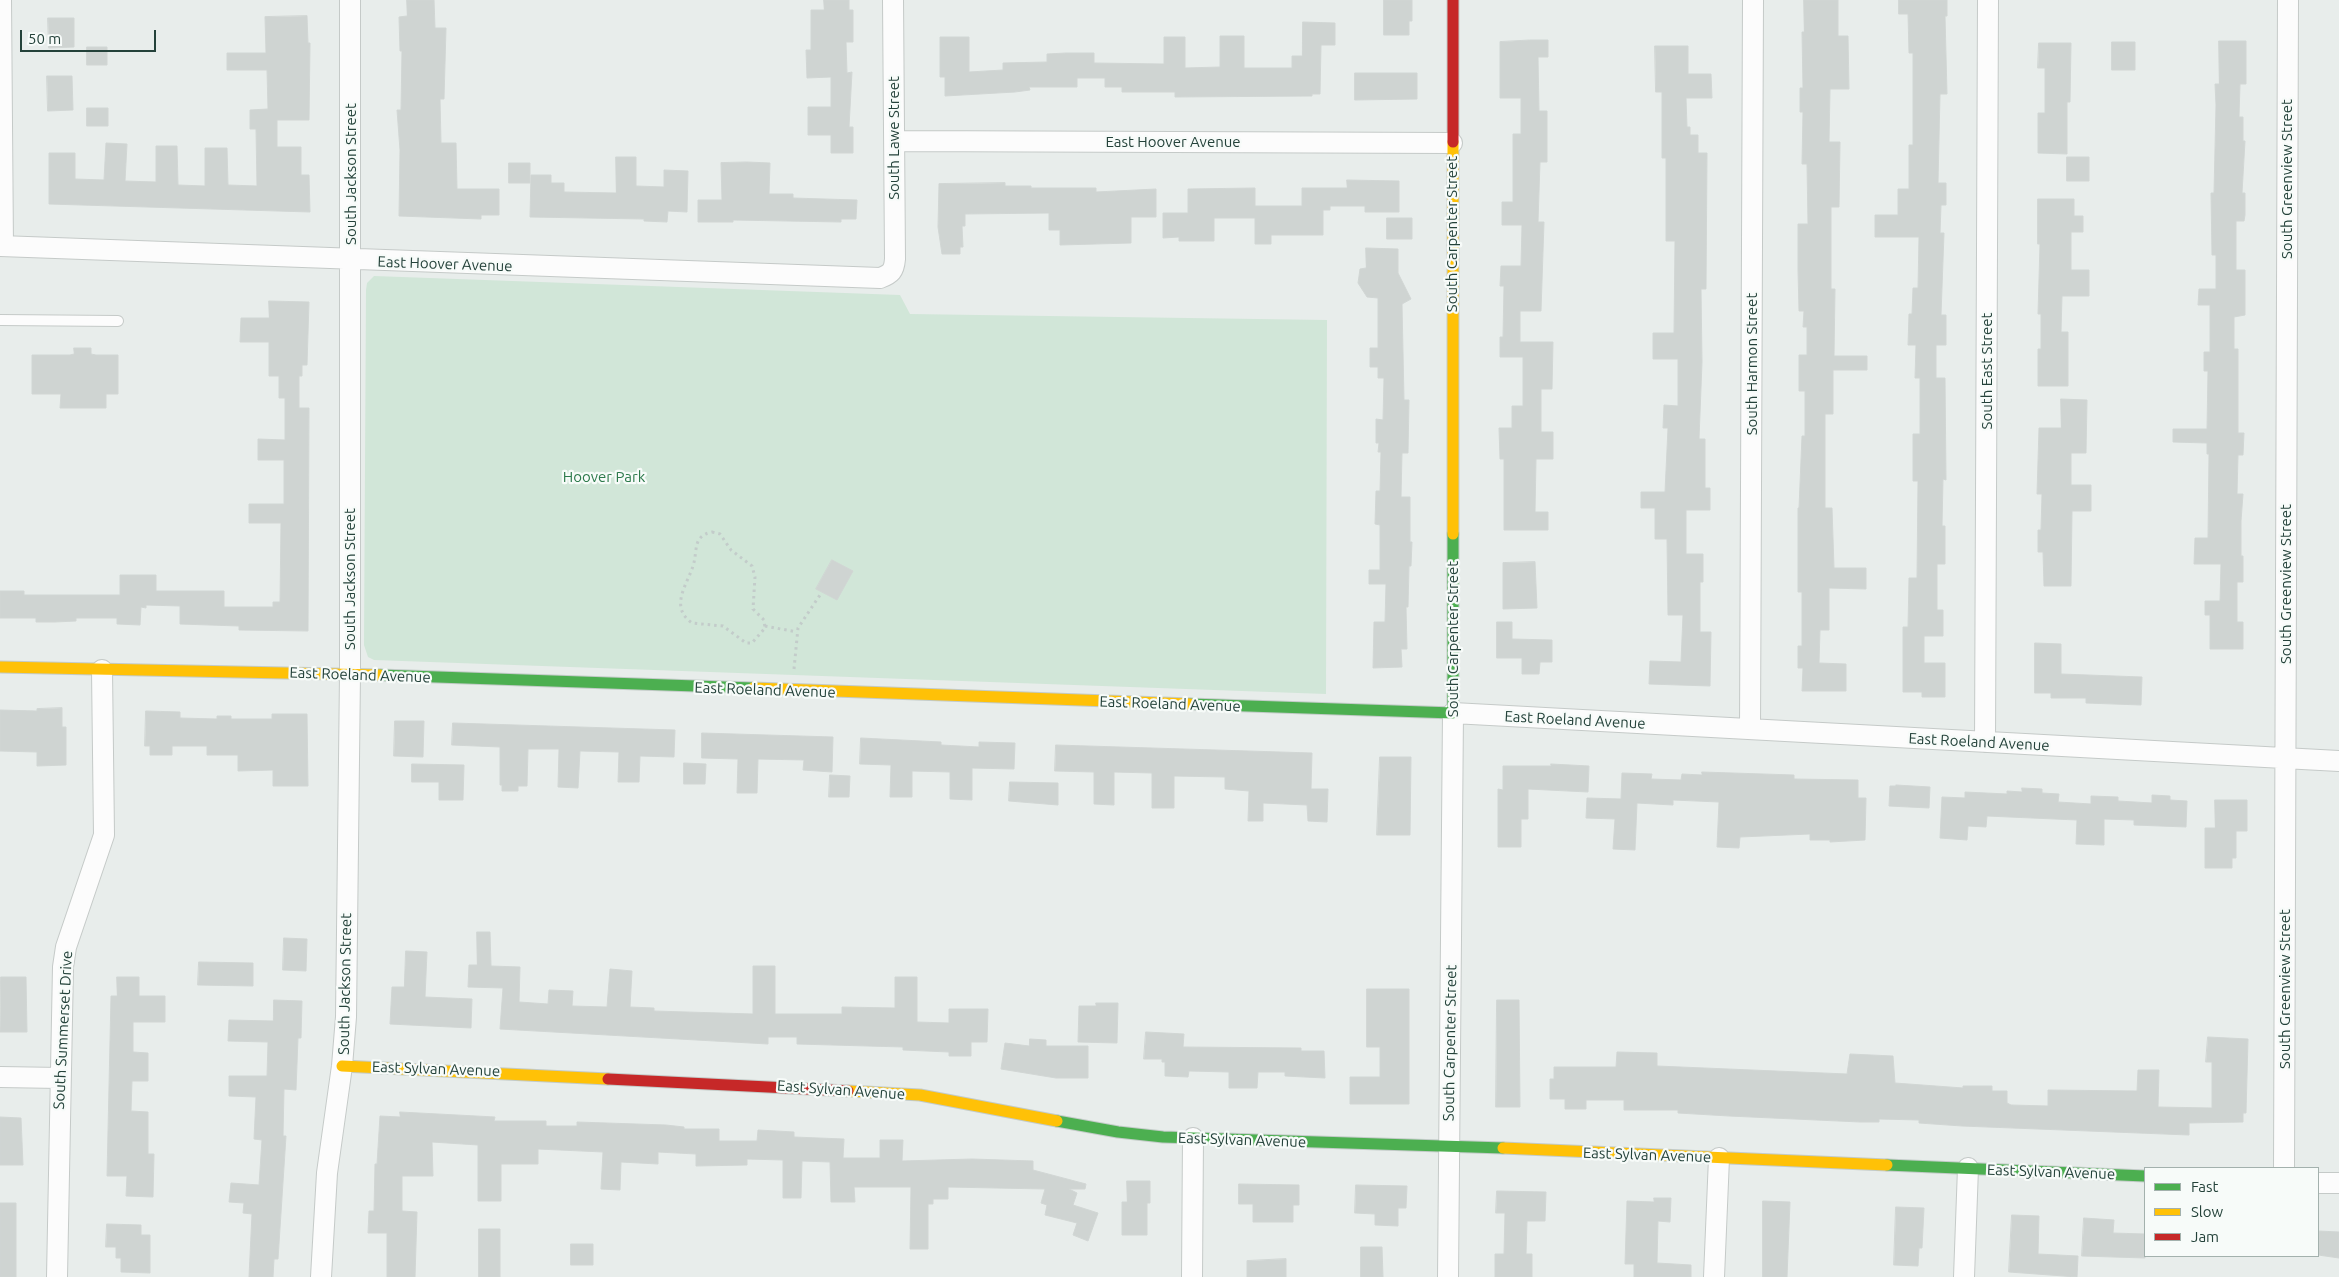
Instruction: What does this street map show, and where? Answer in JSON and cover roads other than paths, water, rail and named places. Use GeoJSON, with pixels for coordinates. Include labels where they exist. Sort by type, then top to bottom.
{"type":"FeatureCollection","features":[{"type":"Feature","properties":{"kind":"street"},"geometry":{"type":"LineString","coordinates":[[1,0],[2,246]]}},
{"type":"Feature","properties":{"kind":"street","name":"South Jackson Street"},"geometry":{"type":"LineString","coordinates":[[321,1277],[327,1173],[342,1066],[346,1017],[350,674],[350,0]]}},
{"type":"Feature","properties":{"kind":"street","name":"South Lawe Street"},"geometry":{"type":"LineString","coordinates":[[890,275],[894,269],[895,260],[894,0]]}},
{"type":"Feature","properties":{"kind":"street","name":"South Carpenter Street"},"geometry":{"type":"LineString","coordinates":[[1448,1277],[1453,713],[1453,0]]}},
{"type":"Feature","properties":{"kind":"street","name":"South Harmon Street"},"geometry":{"type":"LineString","coordinates":[[1750,729],[1753,0]]}},
{"type":"Feature","properties":{"kind":"street","name":"South East Street"},"geometry":{"type":"LineString","coordinates":[[1985,742],[1988,0]]}},
{"type":"Feature","properties":{"kind":"street","name":"South Greenview Street"},"geometry":{"type":"LineString","coordinates":[[2284,1167],[2288,0]]}},
{"type":"Feature","properties":{"kind":"street","name":"East Hoover Avenue"},"geometry":{"type":"LineString","coordinates":[[894,141],[1452,142]]}},
{"type":"Feature","properties":{"kind":"street","name":"East Hoover Avenue"},"geometry":{"type":"LineString","coordinates":[[2,246],[861,278],[880,278],[890,275]]}},
{"type":"Feature","properties":{"kind":"street","name":"East Roeland Avenue"},"geometry":{"type":"LineString","coordinates":[[0,667],[350,674],[1453,713],[2339,761]]}},
{"type":"Feature","properties":{"kind":"street","name":"South Summerset Drive"},"geometry":{"type":"LineString","coordinates":[[58,1277],[60,1078],[64,957],[104,835],[102,670]]}},
{"type":"Feature","properties":{"kind":"street","name":"East Sylvan Avenue"},"geometry":{"type":"LineString","coordinates":[[342,1066],[920,1095],[1118,1132],[1193,1138],[2144,1176]]}},
{"type":"Feature","properties":{"kind":"street"},"geometry":{"type":"LineString","coordinates":[[0,1077],[60,1078]]}},
{"type":"Feature","properties":{"kind":"street"},"geometry":{"type":"LineString","coordinates":[[1192,1277],[1193,1138]]}},
{"type":"Feature","properties":{"kind":"street"},"geometry":{"type":"LineString","coordinates":[[1714,1277],[1719,1158]]}},
{"type":"Feature","properties":{"kind":"street"},"geometry":{"type":"LineString","coordinates":[[1964,1277],[1968,1168]]}},
{"type":"Feature","properties":{"kind":"street"},"geometry":{"type":"LineString","coordinates":[[2319,1182],[2339,1183]]}},
{"type":"Feature","properties":{"kind":"lane"},"geometry":{"type":"LineString","coordinates":[[0,320],[118,321]]}},
{"type":"Feature","properties":{"kind":"park label","name":"Hoover Park"},"geometry":{"type":"Point","coordinates":[604,477]}}]}
